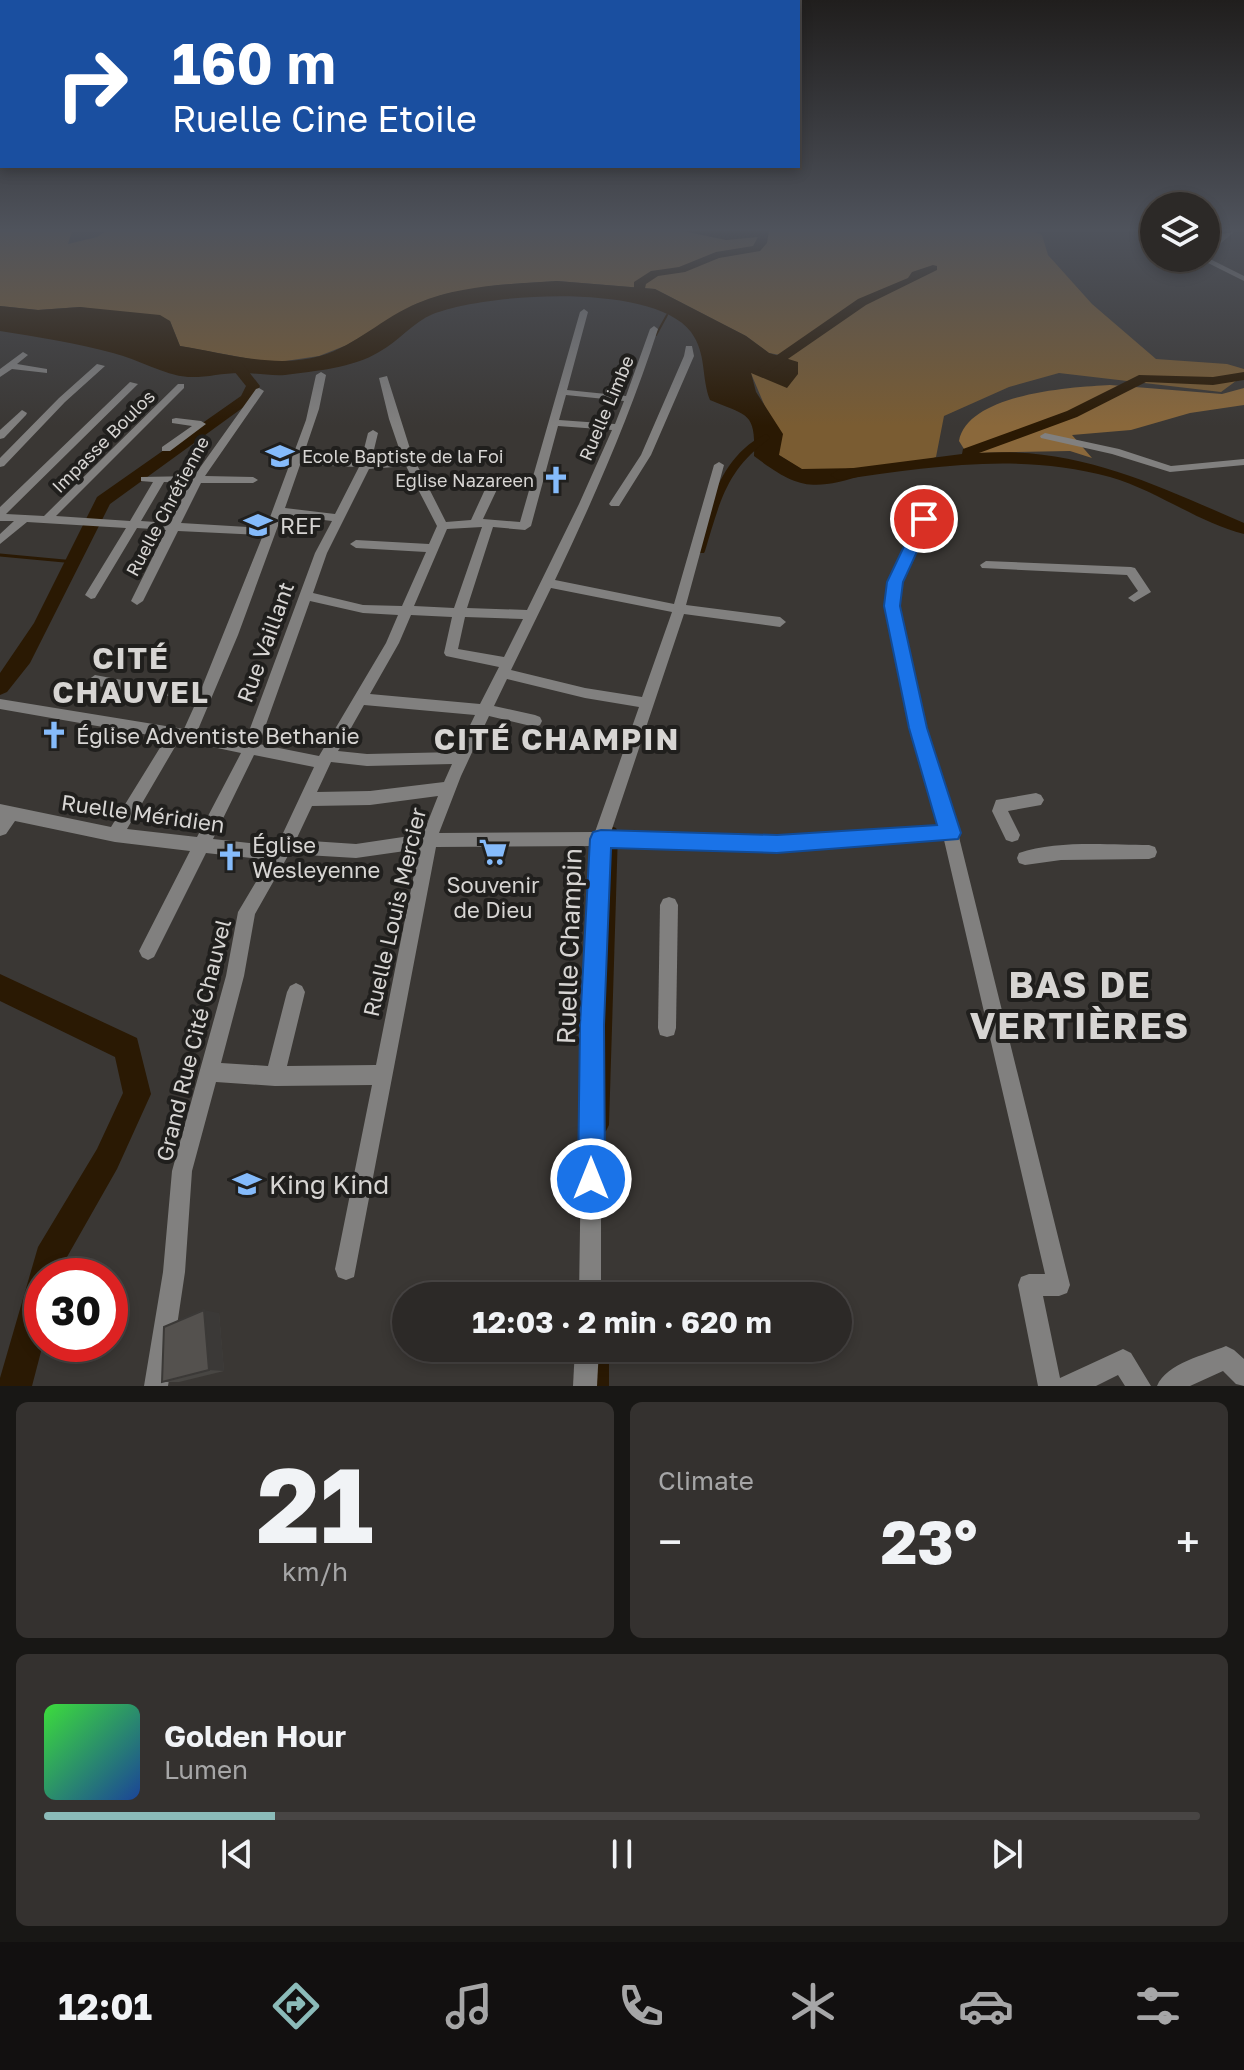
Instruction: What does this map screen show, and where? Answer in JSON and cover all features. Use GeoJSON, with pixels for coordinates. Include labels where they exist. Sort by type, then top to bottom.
{"type":"FeatureCollection","features":[{"type":"Feature","properties":{"kind":"street"},"geometry":{"type":"LineString","coordinates":[[384,378],[394,427],[409,463],[443,526],[482,523],[525,526],[584,312]]}},
{"type":"Feature","properties":{"kind":"street","name":"Ruelle Limbe"},"geometry":{"type":"LineString","coordinates":[[586,499],[629,399],[654,329]]}},
{"type":"Feature","properties":{"kind":"street"},"geometry":{"type":"LineString","coordinates":[[615,504],[646,455],[689,356],[689,348]]}},
{"type":"Feature","properties":{"kind":"street"},"geometry":{"type":"LineString","coordinates":[[0,374],[23,355]]}},
{"type":"Feature","properties":{"kind":"street"},"geometry":{"type":"LineString","coordinates":[[10,366],[44,371]]}},
{"type":"Feature","properties":{"kind":"street"},"geometry":{"type":"LineString","coordinates":[[0,464],[100,366]]}},
{"type":"Feature","properties":{"kind":"street"},"geometry":{"type":"LineString","coordinates":[[115,835],[207,693],[317,405],[321,375]]}},
{"type":"Feature","properties":{"kind":"street"},"geometry":{"type":"LineString","coordinates":[[0,515],[133,384]]}},
{"type":"Feature","properties":{"kind":"street","name":"Impasse Boulos"},"geometry":{"type":"LineString","coordinates":[[47,519],[181,386]]}},
{"type":"Feature","properties":{"kind":"street","name":"Ruelle Chrétienne"},"geometry":{"type":"LineString","coordinates":[[137,601],[197,480],[259,391]]}},
{"type":"Feature","properties":{"kind":"street"},"geometry":{"type":"LineString","coordinates":[[563,392],[629,399]]}},
{"type":"Feature","properties":{"kind":"street"},"geometry":{"type":"LineString","coordinates":[[0,420],[19,417],[0,436]]}},
{"type":"Feature","properties":{"kind":"street"},"geometry":{"type":"LineString","coordinates":[[166,449],[201,424],[176,421]]}},
{"type":"Feature","properties":{"kind":"street"},"geometry":{"type":"LineString","coordinates":[[555,423],[617,427]]}},
{"type":"Feature","properties":{"kind":"street","name":"Rue Vaillant"},"geometry":{"type":"LineString","coordinates":[[148,951],[250,749],[321,553],[366,465],[373,433]]}},
{"type":"Feature","properties":{"kind":"street"},"geometry":{"type":"LineString","coordinates":[[1045,436],[1115,451],[1170,469],[1244,462]]}},
{"type":"Feature","properties":{"kind":"street"},"geometry":{"type":"LineString","coordinates":[[296,462],[409,463]]}},
{"type":"Feature","properties":{"kind":"street","name":"Ruelle Champin"},"geometry":{"type":"LineString","coordinates":[[590,1282],[592,1025],[601,839],[679,609],[719,465]]}},
{"type":"Feature","properties":{"kind":"street"},"geometry":{"type":"LineString","coordinates":[[145,479],[253,480]]}},
{"type":"Feature","properties":{"kind":"street"},"geometry":{"type":"LineString","coordinates":[[91,595],[161,479]]}},
{"type":"Feature","properties":{"kind":"street"},"geometry":{"type":"LineString","coordinates":[[494,483],[451,653],[585,693],[646,703]]}},
{"type":"Feature","properties":{"kind":"street","name":"Ruelle Louis Mercier"},"geometry":{"type":"LineString","coordinates":[[346,1269],[381,1075],[429,840],[446,788],[586,499]]}},
{"type":"Feature","properties":{"kind":"street"},"geometry":{"type":"LineString","coordinates":[[279,511],[340,518]]}},
{"type":"Feature","properties":{"kind":"street"},"geometry":{"type":"LineString","coordinates":[[0,515],[271,532]]}},
{"type":"Feature","properties":{"kind":"street"},"geometry":{"type":"LineString","coordinates":[[0,540],[25,518]]}},
{"type":"Feature","properties":{"kind":"street"},"geometry":{"type":"LineString","coordinates":[[924,519],[895,582],[892,606],[918,728],[950,833],[1059,1285],[1029,1285],[1050,1386]]}},
{"type":"Feature","properties":{"kind":"street","name":"Grand Rue Cité Chauvel"},"geometry":{"type":"LineString","coordinates":[[156,1386],[174,1272],[182,1171],[211,1072],[247,912],[283,851],[325,760],[392,643],[443,526]]}},
{"type":"Feature","properties":{"kind":"street"},"geometry":{"type":"LineString","coordinates":[[356,544],[433,548]]}},
{"type":"Feature","properties":{"kind":"street"},"geometry":{"type":"LineString","coordinates":[[986,565],[1131,571],[1145,592],[1134,598]]}},
{"type":"Feature","properties":{"kind":"street"},"geometry":{"type":"LineString","coordinates":[[546,583],[679,609],[780,622]]}},
{"type":"Feature","properties":{"kind":"street"},"geometry":{"type":"LineString","coordinates":[[305,596],[346,606],[406,612],[531,615]]}},
{"type":"Feature","properties":{"kind":"street"},"geometry":{"type":"LineString","coordinates":[[95,680],[143,689],[207,693]]}},
{"type":"Feature","properties":{"kind":"street"},"geometry":{"type":"LineString","coordinates":[[360,699],[485,710],[535,721]]}},
{"type":"Feature","properties":{"kind":"street"},"geometry":{"type":"LineString","coordinates":[[0,704],[325,760],[462,758]]}},
{"type":"Feature","properties":{"kind":"street"},"geometry":{"type":"LineString","coordinates":[[307,799],[370,798],[446,788]]}},
{"type":"Feature","properties":{"kind":"street"},"geometry":{"type":"LineString","coordinates":[[1012,835],[1000,811],[1002,805],[1036,800]]}},
{"type":"Feature","properties":{"kind":"street"},"geometry":{"type":"LineString","coordinates":[[0,829],[6,812]]}},
{"type":"Feature","properties":{"kind":"street","name":"Ruelle Méridien"},"geometry":{"type":"LineString","coordinates":[[6,812],[115,835],[283,851],[356,851],[429,840],[601,839],[777,844],[950,833]]}},
{"type":"Feature","properties":{"kind":"street"},"geometry":{"type":"LineString","coordinates":[[1025,858],[1061,853],[1149,852]]}},
{"type":"Feature","properties":{"kind":"street"},"geometry":{"type":"LineString","coordinates":[[667,1028],[669,905]]}},
{"type":"Feature","properties":{"kind":"street"},"geometry":{"type":"LineString","coordinates":[[275,1076],[296,992]]}},
{"type":"Feature","properties":{"kind":"street"},"geometry":{"type":"LineString","coordinates":[[211,1072],[275,1076],[381,1075]]}},
{"type":"Feature","properties":{"kind":"street"},"geometry":{"type":"LineString","coordinates":[[1169,1386],[1185,1375],[1226,1358],[1244,1376]]}},
{"type":"Feature","properties":{"kind":"street"},"geometry":{"type":"LineString","coordinates":[[1069,1386],[1123,1361],[1139,1386]]}},
{"type":"Feature","properties":{"kind":"street"},"geometry":{"type":"LineString","coordinates":[[585,1386],[586,1362]]}},
{"type":"Feature","properties":{"kind":"shaded area"},"geometry":{"type":"Polygon","coordinates":[[[0,296],[440,296],[416,304],[347,345],[319,356],[272,363],[180,346],[170,321],[80,307],[38,310],[0,306],[0,296]]]}},
{"type":"Feature","properties":{"kind":"shaded area"},"geometry":{"type":"Polygon","coordinates":[[[668,296],[1085,296],[1156,359],[1227,364],[1244,369],[1244,375],[1221,392],[1059,373],[1009,387],[944,416],[936,457],[924,462],[833,471],[801,469],[779,455],[766,409],[750,371],[780,355],[769,353],[746,336],[668,296]]]}},
{"type":"Feature","properties":{"kind":"shaded area"},"geometry":{"type":"Polygon","coordinates":[[[668,296],[746,336],[769,353],[798,362],[798,374],[787,388],[751,373],[756,392],[783,434],[779,455],[802,469],[861,468],[867,474],[819,485],[783,476],[754,456],[753,431],[747,417],[710,400],[702,357],[691,332],[671,316],[642,305],[607,299],[528,297],[458,307],[433,314],[386,348],[358,362],[285,375],[236,373],[179,376],[99,349],[0,331],[0,306],[38,310],[80,307],[160,315],[170,321],[180,346],[267,360],[303,360],[358,339],[405,309],[434,297],[668,296]]]}},
{"type":"Feature","properties":{"kind":"shaded area"},"geometry":{"type":"Polygon","coordinates":[[[1110,385],[1222,394],[1244,388],[1244,405],[1190,413],[1131,430],[1072,435],[1092,458],[1070,451],[973,453],[964,449],[959,441],[967,425],[981,412],[1001,403],[1048,391],[1110,385]]]}},
{"type":"Feature","properties":{"kind":"building"},"geometry":{"type":"Polygon","coordinates":[[[204,1310],[209,1370],[162,1382],[164,1327],[204,1310]]]}},
{"type":"Feature","properties":{"kind":"waterway"},"geometry":{"type":"LineString","coordinates":[[764,369],[862,302],[876,296]]}},
{"type":"Feature","properties":{"kind":"waterway"},"geometry":{"type":"LineString","coordinates":[[656,335],[667,315]]}},
{"type":"Feature","properties":{"kind":"waterway"},"geometry":{"type":"LineString","coordinates":[[0,687],[23,658],[43,623],[103,501],[247,398],[253,386],[237,366]]}},
{"type":"Feature","properties":{"kind":"waterway"},"geometry":{"type":"LineString","coordinates":[[968,452],[1072,414],[1144,378],[1213,381],[1244,376]]}},
{"type":"Feature","properties":{"kind":"waterway"},"geometry":{"type":"LineString","coordinates":[[700,551],[729,473],[751,448],[766,437]]}},
{"type":"Feature","properties":{"kind":"waterway"},"geometry":{"type":"LineString","coordinates":[[838,475],[948,460],[990,457],[1043,459],[1116,474],[1244,529]]}},
{"type":"Feature","properties":{"kind":"waterway"},"geometry":{"type":"LineString","coordinates":[[0,555],[75,562]]}},
{"type":"Feature","properties":{"kind":"waterway"},"geometry":{"type":"LineString","coordinates":[[600,1125],[611,832]]}},
{"type":"Feature","properties":{"kind":"waterway"},"geometry":{"type":"LineString","coordinates":[[0,987],[127,1048],[137,1094],[107,1159],[49,1258]]}},
{"type":"Feature","properties":{"kind":"waterway"},"geometry":{"type":"LineString","coordinates":[[15,1386],[24,1352]]}},
{"type":"Feature","properties":{"kind":"waterway"},"geometry":{"type":"LineString","coordinates":[[599,1362],[599,1386]]}},
{"type":"Feature","properties":{"kind":"place","name":"Ecole Baptiste de la Foi"},"geometry":{"type":"Point","coordinates":[280,456]}},
{"type":"Feature","properties":{"kind":"place","name":"Eglise Nazareen"},"geometry":{"type":"Point","coordinates":[556,480]}},
{"type":"Feature","properties":{"kind":"place","name":"REF"},"geometry":{"type":"Point","coordinates":[258,525]}},
{"type":"Feature","properties":{"kind":"place","name":"Église Adventiste Bethanie"},"geometry":{"type":"Point","coordinates":[54,735]}},
{"type":"Feature","properties":{"kind":"place","name":"Souvenir de Dieu"},"geometry":{"type":"Point","coordinates":[493,852]}},
{"type":"Feature","properties":{"kind":"place","name":"Église Wesleyenne"},"geometry":{"type":"Point","coordinates":[230,857]}},
{"type":"Feature","properties":{"kind":"place","name":"King Kind"},"geometry":{"type":"Point","coordinates":[247,1184]}},
{"type":"Feature","properties":{"kind":"district","name":"CITÉ CHAUVEL"},"geometry":{"type":"Point","coordinates":[131,675]}},
{"type":"Feature","properties":{"kind":"district","name":"CITÉ CHAMPIN"},"geometry":{"type":"Point","coordinates":[557,739]}},
{"type":"Feature","properties":{"kind":"district","name":"BAS DE VERTIÈRES"},"geometry":{"type":"Point","coordinates":[1080,1004]}},
{"type":"Feature","properties":{"kind":"route"},"geometry":{"type":"LineString","coordinates":[[591,1179],[592,1025],[601,839],[777,844],[950,833],[918,728],[892,606],[895,582],[924,519]]}}]}
